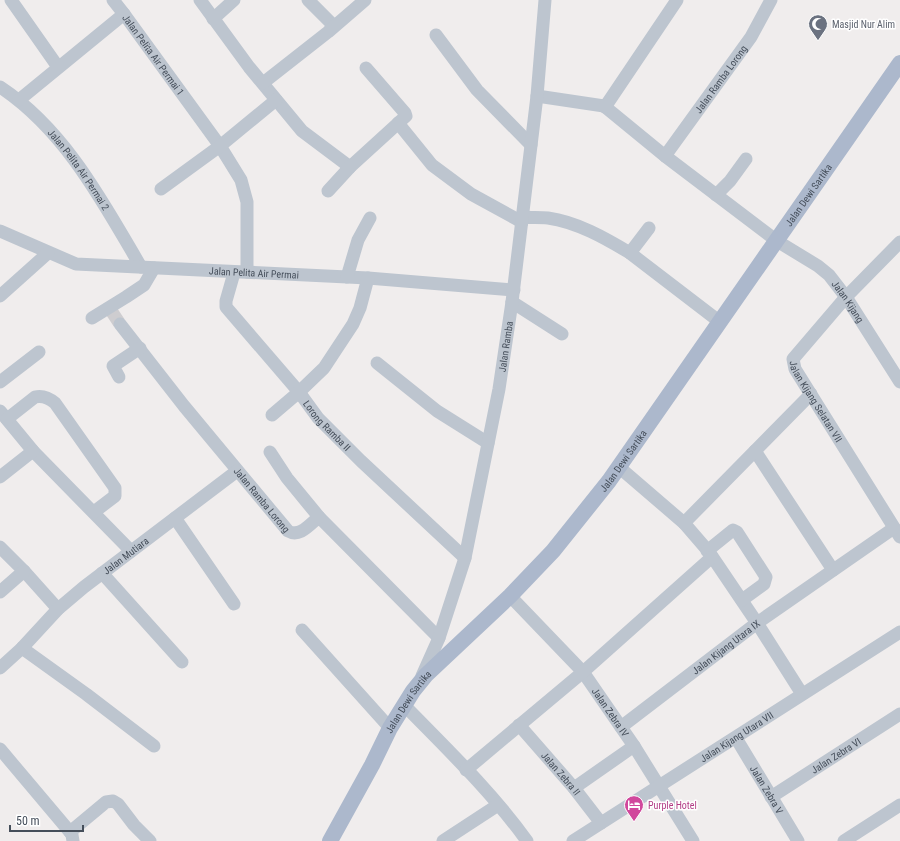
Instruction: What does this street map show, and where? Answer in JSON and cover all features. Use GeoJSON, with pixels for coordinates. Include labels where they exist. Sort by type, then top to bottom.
{"type":"FeatureCollection","features":[{"type":"Feature","properties":{"kind":"main road","name":"Jalan Dewi Sartika"},"geometry":{"type":"LineString","coordinates":[[330,841],[390,728],[404,704],[419,683],[510,596],[560,543],[620,468],[900,63]]}},
{"type":"Feature","properties":{"kind":"street"},"geometry":{"type":"LineString","coordinates":[[12,0],[58,67]]}},
{"type":"Feature","properties":{"kind":"street"},"geometry":{"type":"LineString","coordinates":[[113,0],[124,14]]}},
{"type":"Feature","properties":{"kind":"street"},"geometry":{"type":"LineString","coordinates":[[200,0],[262,84],[307,136],[350,167]]}},
{"type":"Feature","properties":{"kind":"street"},"geometry":{"type":"LineString","coordinates":[[213,19],[234,0]]}},
{"type":"Feature","properties":{"kind":"street"},"geometry":{"type":"LineString","coordinates":[[308,0],[334,26]]}},
{"type":"Feature","properties":{"kind":"street"},"geometry":{"type":"LineString","coordinates":[[262,84],[365,0]]}},
{"type":"Feature","properties":{"kind":"street","name":"Jalan Ramba"},"geometry":{"type":"LineString","coordinates":[[419,683],[428,667],[439,638],[465,558],[499,389],[513,296],[537,96],[545,0]]}},
{"type":"Feature","properties":{"kind":"street"},"geometry":{"type":"LineString","coordinates":[[605,107],[677,0]]}},
{"type":"Feature","properties":{"kind":"street","name":"Jalan Ramba Lorong"},"geometry":{"type":"LineString","coordinates":[[665,156],[751,38],[772,0]]}},
{"type":"Feature","properties":{"kind":"street","name":"Jalan Pelita Air Permai 1"},"geometry":{"type":"LineString","coordinates":[[19,100],[124,14],[220,146],[241,180],[247,200],[247,272]]}},
{"type":"Feature","properties":{"kind":"street"},"geometry":{"type":"LineString","coordinates":[[436,35],[477,90],[531,145]]}},
{"type":"Feature","properties":{"kind":"street"},"geometry":{"type":"LineString","coordinates":[[328,191],[350,167],[406,117],[406,113],[366,68]]}},
{"type":"Feature","properties":{"kind":"street","name":"Jalan Pelita Air Permai 2"},"geometry":{"type":"LineString","coordinates":[[0,87],[19,100],[52,134],[75,161],[148,267]]}},
{"type":"Feature","properties":{"kind":"street"},"geometry":{"type":"LineString","coordinates":[[537,96],[601,104],[665,156],[777,240]]}},
{"type":"Feature","properties":{"kind":"street"},"geometry":{"type":"LineString","coordinates":[[161,190],[220,146],[276,100]]}},
{"type":"Feature","properties":{"kind":"street"},"geometry":{"type":"LineString","coordinates":[[398,124],[432,165],[471,194],[522,220],[549,218],[601,236],[630,253],[720,322]]}},
{"type":"Feature","properties":{"kind":"street"},"geometry":{"type":"LineString","coordinates":[[716,194],[730,181],[746,159]]}},
{"type":"Feature","properties":{"kind":"street"},"geometry":{"type":"LineString","coordinates":[[347,277],[358,240],[370,218]]}},
{"type":"Feature","properties":{"kind":"street"},"geometry":{"type":"LineString","coordinates":[[630,253],[649,228]]}},
{"type":"Feature","properties":{"kind":"street","name":"Jalan Pelita Air Permai"},"geometry":{"type":"LineString","coordinates":[[0,231],[76,264],[368,278],[513,296]]}},
{"type":"Feature","properties":{"kind":"street","name":"Jalan Kijang"},"geometry":{"type":"LineString","coordinates":[[777,240],[818,266],[829,275],[896,365],[900,382]]}},
{"type":"Feature","properties":{"kind":"street","name":"Jalan Kijang Selatan VII"},"geometry":{"type":"LineString","coordinates":[[897,532],[795,369],[793,359],[846,298],[900,242]]}},
{"type":"Feature","properties":{"kind":"street"},"geometry":{"type":"LineString","coordinates":[[0,296],[48,253]]}},
{"type":"Feature","properties":{"kind":"street"},"geometry":{"type":"LineString","coordinates":[[92,318],[144,285],[148,267]]}},
{"type":"Feature","properties":{"kind":"street","name":"Lorong Ramba II"},"geometry":{"type":"LineString","coordinates":[[234,272],[226,301],[226,307],[299,392],[318,418],[361,461],[465,558]]}},
{"type":"Feature","properties":{"kind":"street"},"geometry":{"type":"LineString","coordinates":[[272,415],[323,370],[350,330],[360,308],[368,278]]}},
{"type":"Feature","properties":{"kind":"street"},"geometry":{"type":"LineString","coordinates":[[513,296],[562,334]]}},
{"type":"Feature","properties":{"kind":"street","name":"Jalan Ramba Lorong"},"geometry":{"type":"LineString","coordinates":[[120,324],[237,471],[290,532],[299,533],[319,517]]}},
{"type":"Feature","properties":{"kind":"street"},"geometry":{"type":"LineString","coordinates":[[118,377],[113,366],[140,348]]}},
{"type":"Feature","properties":{"kind":"street"},"geometry":{"type":"LineString","coordinates":[[0,382],[39,352]]}},
{"type":"Feature","properties":{"kind":"street"},"geometry":{"type":"LineString","coordinates":[[377,363],[438,412],[488,443]]}},
{"type":"Feature","properties":{"kind":"street"},"geometry":{"type":"LineString","coordinates":[[684,523],[811,394]]}},
{"type":"Feature","properties":{"kind":"street"},"geometry":{"type":"LineString","coordinates":[[94,512],[115,496],[115,488],[55,402],[46,397],[35,397],[3,415],[33,451],[131,551]]}},
{"type":"Feature","properties":{"kind":"street"},"geometry":{"type":"LineString","coordinates":[[0,477],[33,451]]}},
{"type":"Feature","properties":{"kind":"street"},"geometry":{"type":"LineString","coordinates":[[755,451],[833,570]]}},
{"type":"Feature","properties":{"kind":"street"},"geometry":{"type":"LineString","coordinates":[[270,452],[287,478],[319,517],[439,638]]}},
{"type":"Feature","properties":{"kind":"street"},"geometry":{"type":"LineString","coordinates":[[620,468],[684,523],[710,554],[742,600],[802,694]]}},
{"type":"Feature","properties":{"kind":"street","name":"Jalan Mutiara"},"geometry":{"type":"LineString","coordinates":[[0,668],[22,648],[58,609],[131,551],[237,471]]}},
{"type":"Feature","properties":{"kind":"street"},"geometry":{"type":"LineString","coordinates":[[175,518],[234,604]]}},
{"type":"Feature","properties":{"kind":"street"},"geometry":{"type":"LineString","coordinates":[[466,770],[583,672],[710,554],[733,530],[737,532],[766,577],[764,584],[742,600]]}},
{"type":"Feature","properties":{"kind":"street","name":"Jalan Kijang Utara IX"},"geometry":{"type":"LineString","coordinates":[[621,727],[756,623],[833,570],[897,532]]}},
{"type":"Feature","properties":{"kind":"street"},"geometry":{"type":"LineString","coordinates":[[0,548],[24,571],[58,609]]}},
{"type":"Feature","properties":{"kind":"street"},"geometry":{"type":"LineString","coordinates":[[0,592],[24,571]]}},
{"type":"Feature","properties":{"kind":"street"},"geometry":{"type":"LineString","coordinates":[[102,574],[182,662]]}},
{"type":"Feature","properties":{"kind":"street","name":"Jalan Zebra IV"},"geometry":{"type":"LineString","coordinates":[[510,596],[583,672],[634,746],[693,841]]}},
{"type":"Feature","properties":{"kind":"street"},"geometry":{"type":"LineString","coordinates":[[302,630],[390,728]]}},
{"type":"Feature","properties":{"kind":"street","name":"Jalan Kijang Utara VII"},"geometry":{"type":"LineString","coordinates":[[574,841],[900,632]]}},
{"type":"Feature","properties":{"kind":"street"},"geometry":{"type":"LineString","coordinates":[[22,648],[86,694],[154,746]]}},
{"type":"Feature","properties":{"kind":"street"},"geometry":{"type":"LineString","coordinates":[[404,704],[466,770],[498,806],[526,841]]}},
{"type":"Feature","properties":{"kind":"street","name":"Jalan Zebra VI"},"geometry":{"type":"LineString","coordinates":[[771,797],[900,714]]}},
{"type":"Feature","properties":{"kind":"street","name":"Jalan Zebra II"},"geometry":{"type":"LineString","coordinates":[[519,725],[574,788],[600,824]]}},
{"type":"Feature","properties":{"kind":"street","name":"Jalan Zebra V"},"geometry":{"type":"LineString","coordinates":[[736,738],[798,841]]}},
{"type":"Feature","properties":{"kind":"street"},"geometry":{"type":"LineString","coordinates":[[574,788],[634,746]]}},
{"type":"Feature","properties":{"kind":"street"},"geometry":{"type":"LineString","coordinates":[[0,749],[72,837],[106,802],[112,801],[118,804],[134,825],[150,841]]}},
{"type":"Feature","properties":{"kind":"street"},"geometry":{"type":"LineString","coordinates":[[844,841],[900,805]]}},
{"type":"Feature","properties":{"kind":"street"},"geometry":{"type":"LineString","coordinates":[[444,841],[498,806]]}},
{"type":"Feature","properties":{"kind":"tunnel"},"geometry":{"type":"LineString","coordinates":[[112,312],[120,324]]}},
{"type":"Feature","properties":{"kind":"place","name":"Masjid Nur Alim"},"geometry":{"type":"Point","coordinates":[818,41]}},
{"type":"Feature","properties":{"kind":"place","name":"Purple Hotel"},"geometry":{"type":"Point","coordinates":[634,822]}}]}
